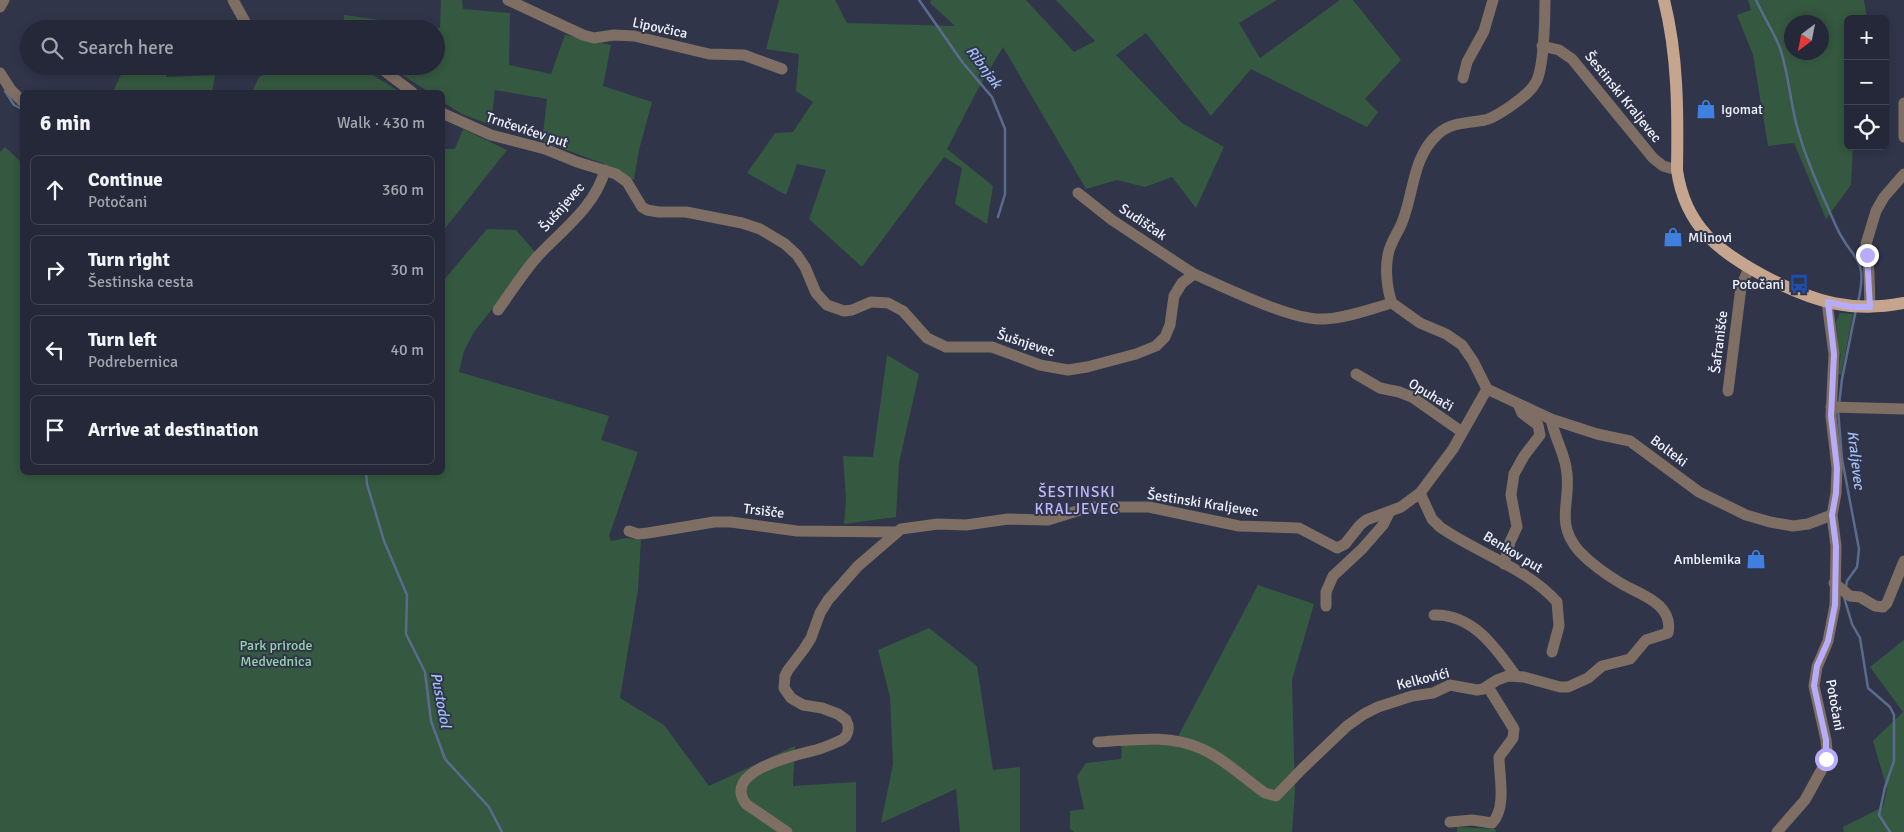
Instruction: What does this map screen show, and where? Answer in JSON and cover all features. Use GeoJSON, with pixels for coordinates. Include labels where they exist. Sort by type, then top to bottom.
{"type":"FeatureCollection","features":[{"type":"Feature","properties":{"kind":"main road"},"geometry":{"type":"LineString","coordinates":[[1664,0],[1673,43],[1676,70],[1677,170],[1682,194],[1696,223],[1721,251],[1795,292],[1828,302],[1860,307],[1904,303]]}},
{"type":"Feature","properties":{"kind":"street"},"geometry":{"type":"LineString","coordinates":[[0,7],[4,0]]}},
{"type":"Feature","properties":{"kind":"street"},"geometry":{"type":"LineString","coordinates":[[233,0],[244,20]]}},
{"type":"Feature","properties":{"kind":"street","name":"Lipovčica"},"geometry":{"type":"LineString","coordinates":[[508,0],[583,35],[594,38],[614,35],[634,36],[709,54],[744,55],[782,69]]}},
{"type":"Feature","properties":{"kind":"street"},"geometry":{"type":"LineString","coordinates":[[1463,78],[1467,62],[1484,31],[1493,0]]}},
{"type":"Feature","properties":{"kind":"street"},"geometry":{"type":"LineString","coordinates":[[1487,388],[1462,345],[1446,334],[1420,324],[1392,303],[1388,289],[1388,253],[1403,221],[1417,167],[1424,152],[1442,130],[1459,124],[1487,119],[1508,108],[1524,96],[1535,84],[1538,78],[1542,46],[1545,0]]}},
{"type":"Feature","properties":{"kind":"street","name":"Šestinski Kraljevec"},"geometry":{"type":"LineString","coordinates":[[1542,46],[1559,50],[1572,59],[1653,158],[1663,166],[1677,170]]}},
{"type":"Feature","properties":{"kind":"street"},"geometry":{"type":"LineString","coordinates":[[0,74],[20,99]]}},
{"type":"Feature","properties":{"kind":"street"},"geometry":{"type":"LineString","coordinates":[[390,75],[409,90]]}},
{"type":"Feature","properties":{"kind":"street"},"geometry":{"type":"LineString","coordinates":[[1904,103],[1904,136]]}},
{"type":"Feature","properties":{"kind":"street","name":"Trnčevićev put"},"geometry":{"type":"LineString","coordinates":[[445,114],[482,131],[529,144],[605,170]]}},
{"type":"Feature","properties":{"kind":"street","name":"Šušnjevec"},"geometry":{"type":"LineString","coordinates":[[498,310],[525,271],[587,205],[600,185],[605,170],[616,174],[627,182],[642,207],[647,210],[686,212],[742,223],[773,236],[797,255],[821,299],[827,305],[837,310],[852,310],[871,302],[888,303],[903,311],[927,338],[940,346],[954,348],[971,346],[992,347],[1050,368],[1068,370],[1087,367],[1156,346],[1162,342],[1169,330],[1174,296],[1182,283],[1194,274]]}},
{"type":"Feature","properties":{"kind":"street"},"geometry":{"type":"LineString","coordinates":[[1860,307],[1869,272],[1866,244],[1876,211],[1884,197],[1904,174]]}},
{"type":"Feature","properties":{"kind":"street","name":"Sudiščak"},"geometry":{"type":"LineString","coordinates":[[1078,193],[1112,220],[1194,274]]}},
{"type":"Feature","properties":{"kind":"street","name":"Šafranišće"},"geometry":{"type":"LineString","coordinates":[[1728,391],[1741,287],[1749,268]]}},
{"type":"Feature","properties":{"kind":"street"},"geometry":{"type":"LineString","coordinates":[[1194,274],[1262,303],[1312,319],[1344,316],[1392,303]]}},
{"type":"Feature","properties":{"kind":"street","name":"Potočani"},"geometry":{"type":"LineString","coordinates":[[1777,832],[1805,800],[1826,759],[1826,740],[1814,686],[1817,666],[1828,641],[1835,605],[1841,588],[1832,515],[1836,493],[1837,468],[1836,407],[1834,354],[1828,302]]}},
{"type":"Feature","properties":{"kind":"street","name":"Opuhači"},"geometry":{"type":"LineString","coordinates":[[1356,374],[1380,388],[1412,397],[1462,432]]}},
{"type":"Feature","properties":{"kind":"street","name":"Šestinski Kraljevec"},"geometry":{"type":"LineString","coordinates":[[787,832],[746,804],[742,799],[741,789],[750,774],[764,766],[844,740],[848,725],[842,717],[822,708],[802,705],[791,698],[784,688],[785,676],[811,638],[820,613],[828,600],[854,570],[896,532],[906,528],[938,524],[966,525],[1008,519],[1048,520],[1090,507],[1149,507],[1239,526],[1298,528],[1337,548],[1345,544],[1366,520],[1401,508],[1420,493],[1453,449],[1487,388]]}},
{"type":"Feature","properties":{"kind":"street","name":"Bolteki"},"geometry":{"type":"LineString","coordinates":[[1487,388],[1551,419],[1597,434],[1630,442],[1699,492],[1746,515],[1793,526],[1808,524],[1832,515]]}},
{"type":"Feature","properties":{"kind":"street"},"geometry":{"type":"LineString","coordinates":[[1504,564],[1510,542],[1517,527],[1511,495],[1514,474],[1524,456],[1540,435],[1538,425],[1522,413],[1518,404]]}},
{"type":"Feature","properties":{"kind":"street"},"geometry":{"type":"LineString","coordinates":[[1836,407],[1904,409]]}},
{"type":"Feature","properties":{"kind":"street"},"geometry":{"type":"LineString","coordinates":[[1434,615],[1459,618],[1473,627],[1495,647],[1516,676],[1560,687],[1575,685],[1588,678],[1602,666],[1630,659],[1646,640],[1665,634],[1669,630],[1666,615],[1659,605],[1622,584],[1598,567],[1580,552],[1569,537],[1565,524],[1567,471],[1551,419]]}},
{"type":"Feature","properties":{"kind":"street","name":"Benkov put"},"geometry":{"type":"LineString","coordinates":[[1420,493],[1432,518],[1440,528],[1532,580],[1557,602],[1559,626],[1552,652]]}},
{"type":"Feature","properties":{"kind":"street"},"geometry":{"type":"LineString","coordinates":[[1326,606],[1326,592],[1333,576],[1362,549],[1382,525],[1389,513]]}},
{"type":"Feature","properties":{"kind":"street","name":"Trsišče"},"geometry":{"type":"LineString","coordinates":[[629,531],[638,534],[648,533],[714,522],[814,532],[896,532]]}},
{"type":"Feature","properties":{"kind":"street"},"geometry":{"type":"LineString","coordinates":[[1841,588],[1875,606],[1883,607],[1887,603],[1904,561]]}},
{"type":"Feature","properties":{"kind":"street","name":"Kelkovići"},"geometry":{"type":"LineString","coordinates":[[1098,742],[1133,739],[1164,740],[1201,748],[1265,793],[1276,796],[1338,734],[1371,710],[1412,696],[1434,693],[1450,685],[1478,690],[1488,687],[1502,677],[1516,676]]}},
{"type":"Feature","properties":{"kind":"street"},"geometry":{"type":"LineString","coordinates":[[1450,822],[1472,820],[1492,823],[1495,821],[1499,807],[1501,773],[1499,756],[1512,738],[1514,729],[1488,687]]}},
{"type":"Feature","properties":{"kind":"green space"},"geometry":{"type":"Polygon","coordinates":[[[441,0],[462,0],[463,9],[510,13],[509,65],[551,74],[565,35],[611,45],[603,86],[652,102],[639,150],[634,180],[607,165],[542,141],[547,99],[495,90],[491,125],[462,114],[445,103],[445,90],[426,90],[402,75],[445,75],[445,20],[440,20],[441,0]]]}},
{"type":"Feature","properties":{"kind":"green space"},"geometry":{"type":"Polygon","coordinates":[[[779,0],[835,0],[847,23],[955,26],[930,3],[931,0],[1026,0],[1074,52],[1095,41],[1056,0],[1277,0],[1239,23],[1260,58],[1340,0],[1353,0],[1401,60],[1365,99],[1378,112],[1367,127],[1251,69],[1211,116],[1146,33],[1116,55],[1182,123],[1224,147],[1196,208],[1172,177],[1145,187],[1117,180],[1086,189],[1003,47],[977,91],[947,149],[993,186],[987,224],[955,204],[962,168],[944,157],[862,267],[809,219],[826,170],[797,164],[786,195],[747,173],[775,133],[793,132],[813,102],[796,91],[799,54],[766,49],[779,0]]]}},
{"type":"Feature","properties":{"kind":"green space"},"geometry":{"type":"Polygon","coordinates":[[[1748,0],[1864,0],[1866,15],[1844,15],[1844,150],[1853,150],[1851,185],[1826,219],[1794,143],[1768,146],[1753,55],[1737,15],[1751,10],[1748,0]]]}},
{"type":"Feature","properties":{"kind":"green space"},"geometry":{"type":"Polygon","coordinates":[[[344,15],[381,20],[344,20],[344,15]]]}},
{"type":"Feature","properties":{"kind":"green space"},"geometry":{"type":"Polygon","coordinates":[[[121,75],[166,75],[166,77],[215,75],[212,90],[114,90],[121,75]]]}},
{"type":"Feature","properties":{"kind":"green space"},"geometry":{"type":"Polygon","coordinates":[[[263,75],[373,75],[397,90],[253,90],[259,77],[263,75]]]}},
{"type":"Feature","properties":{"kind":"green space"},"geometry":{"type":"Polygon","coordinates":[[[463,129],[507,150],[445,228],[445,149],[455,149],[463,129]]]}},
{"type":"Feature","properties":{"kind":"green space","name":"Park prirode Medvednica"},"geometry":{"type":"Polygon","coordinates":[[[5,147],[20,161],[20,475],[445,475],[445,279],[487,229],[516,230],[536,253],[474,332],[464,351],[459,372],[609,416],[601,440],[638,452],[609,536],[611,541],[626,538],[641,540],[638,590],[620,698],[664,725],[709,786],[795,746],[793,786],[856,782],[856,832],[0,832],[0,152],[5,147]]]}},
{"type":"Feature","properties":{"kind":"green space"},"geometry":{"type":"Polygon","coordinates":[[[1840,313],[1853,314],[1841,375],[1838,373],[1841,354],[1839,353],[1836,322],[1840,313]]]}},
{"type":"Feature","properties":{"kind":"green space"},"geometry":{"type":"Polygon","coordinates":[[[887,355],[919,374],[899,463],[896,517],[844,524],[846,499],[843,456],[873,457],[887,355]]]}},
{"type":"Feature","properties":{"kind":"green space"},"geometry":{"type":"Polygon","coordinates":[[[1258,585],[1314,604],[1292,680],[1295,792],[1292,832],[1074,832],[1070,829],[1070,811],[1084,809],[1077,776],[1086,763],[1121,759],[1122,742],[1173,746],[1258,585]]]}},
{"type":"Feature","properties":{"kind":"green space"},"geometry":{"type":"Polygon","coordinates":[[[929,628],[977,666],[993,770],[1020,767],[1020,832],[960,832],[956,789],[881,823],[893,764],[890,697],[878,650],[929,628]]]}},
{"type":"Feature","properties":{"kind":"green space"},"geometry":{"type":"Polygon","coordinates":[[[1904,640],[1904,832],[1844,832],[1843,827],[1883,807],[1887,789],[1873,741],[1903,712],[1870,667],[1904,640]]]}},
{"type":"Feature","properties":{"kind":"green space"},"geometry":{"type":"Polygon","coordinates":[[[1457,827],[1495,829],[1496,832],[1457,832],[1457,827]]]}},
{"type":"Feature","properties":{"kind":"waterway","name":"Ribnjak"},"geometry":{"type":"LineString","coordinates":[[919,0],[963,63],[992,97],[1005,129],[1005,194],[998,217]]}},
{"type":"Feature","properties":{"kind":"waterway","name":"Kraljevec"},"geometry":{"type":"LineString","coordinates":[[1756,0],[1780,48],[1796,123],[1819,188],[1842,238],[1860,267],[1861,287],[1858,302]]}},
{"type":"Feature","properties":{"kind":"waterway","name":"Pustodol"},"geometry":{"type":"LineString","coordinates":[[5,91],[14,105],[20,108]]}},
{"type":"Feature","properties":{"kind":"waterway","name":"Kraljevec"},"geometry":{"type":"LineString","coordinates":[[1839,405],[1842,379],[1856,309]]}},
{"type":"Feature","properties":{"kind":"waterway","name":"Kraljevec"},"geometry":{"type":"LineString","coordinates":[[1838,410],[1842,459],[1859,549],[1857,567],[1847,581],[1846,587]]}},
{"type":"Feature","properties":{"kind":"waterway","name":"Pustodol"},"geometry":{"type":"LineString","coordinates":[[366,475],[367,484],[384,541],[407,595],[406,634],[425,672],[431,721],[445,759],[489,807],[502,832]]}},
{"type":"Feature","properties":{"kind":"waterway","name":"Kraljevec"},"geometry":{"type":"LineString","coordinates":[[1844,597],[1852,624],[1860,638],[1868,688],[1890,707],[1894,715],[1894,761],[1885,787],[1879,815],[1890,832]]}},
{"type":"Feature","properties":{"kind":"place","name":"Igomat"},"geometry":{"type":"Point","coordinates":[1706,109]}},
{"type":"Feature","properties":{"kind":"place","name":"Mlinovi"},"geometry":{"type":"Point","coordinates":[1673,237]}},
{"type":"Feature","properties":{"kind":"place","name":"Potočani"},"geometry":{"type":"Point","coordinates":[1799,284]}},
{"type":"Feature","properties":{"kind":"place","name":"Amblemika"},"geometry":{"type":"Point","coordinates":[1756,559]}},
{"type":"Feature","properties":{"kind":"district","name":"ŠESTINSKI KRALJEVEC"},"geometry":{"type":"Point","coordinates":[1077,500]}},
{"type":"Feature","properties":{"kind":"route"},"geometry":{"type":"LineString","coordinates":[[1826,759],[1826,740],[1815,696],[1814,677],[1828,641],[1835,605],[1836,546],[1832,515],[1835,504],[1837,468],[1831,416],[1834,354],[1828,302],[1851,307],[1870,307],[1867,255]]}}]}
